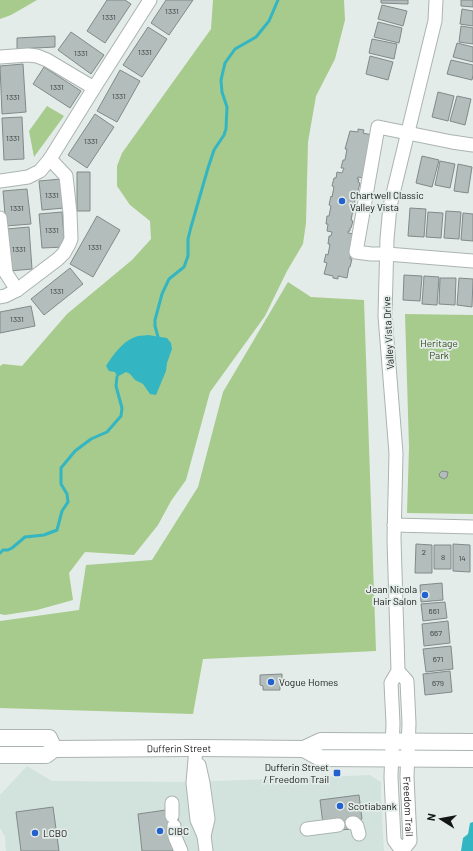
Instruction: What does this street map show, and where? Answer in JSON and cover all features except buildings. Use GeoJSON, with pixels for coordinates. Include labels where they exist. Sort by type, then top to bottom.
{"type":"FeatureCollection","features":[{"type":"Feature","properties":{"kind":"main road"},"geometry":{"type":"LineString","coordinates":[[0,738],[49,738],[54,749]]}},
{"type":"Feature","properties":{"kind":"main road","name":"Dufferin Street"},"geometry":{"type":"LineString","coordinates":[[0,755],[46,755],[54,749],[304,749],[320,741],[473,742]]}},
{"type":"Feature","properties":{"kind":"main road","name":"Dufferin Street"},"geometry":{"type":"LineString","coordinates":[[304,749],[320,758],[473,759]]}},
{"type":"Feature","properties":{"kind":"street"},"geometry":{"type":"LineString","coordinates":[[0,181],[28,177],[40,171],[50,159],[150,0]]}},
{"type":"Feature","properties":{"kind":"street","name":"Valley Vista Drive"},"geometry":{"type":"LineString","coordinates":[[400,742],[409,723],[407,681],[398,672],[394,525],[396,453],[385,316],[387,239],[390,206],[432,33],[436,0]]}},
{"type":"Feature","properties":{"kind":"street"},"geometry":{"type":"LineString","coordinates":[[0,57],[28,55],[38,56],[94,88]]}},
{"type":"Feature","properties":{"kind":"street"},"geometry":{"type":"LineString","coordinates":[[473,145],[378,127],[356,252],[473,261]]}},
{"type":"Feature","properties":{"kind":"street"},"geometry":{"type":"LineString","coordinates":[[0,297],[17,290],[61,257],[71,239],[66,176],[50,159]]}},
{"type":"Feature","properties":{"kind":"street"},"geometry":{"type":"LineString","coordinates":[[0,218],[6,273],[17,290]]}},
{"type":"Feature","properties":{"kind":"street"},"geometry":{"type":"LineString","coordinates":[[394,525],[473,527]]}},
{"type":"Feature","properties":{"kind":"street","name":"Freedom Trail"},"geometry":{"type":"LineString","coordinates":[[400,742],[408,758],[407,777],[410,841],[402,851],[394,840],[391,776],[392,758],[400,742]]}},
{"type":"Feature","properties":{"kind":"street"},"geometry":{"type":"LineString","coordinates":[[196,748],[208,819],[204,836],[206,851]]}},
{"type":"Feature","properties":{"kind":"street"},"geometry":{"type":"LineString","coordinates":[[172,815],[175,837],[181,851]]}},
{"type":"Feature","properties":{"kind":"street"},"geometry":{"type":"LineString","coordinates":[[307,829],[338,825]]}},
{"type":"Feature","properties":{"kind":"shaded area"},"geometry":{"type":"Polygon","coordinates":[[[27,766],[52,781],[189,782],[370,775],[381,782],[384,851],[6,851],[5,837],[0,828],[0,795],[27,766]]]}},
{"type":"Feature","properties":{"kind":"green space"},"geometry":{"type":"Polygon","coordinates":[[[0,0],[37,0],[11,15],[0,19],[0,0]]]}},
{"type":"Feature","properties":{"kind":"green space"},"geometry":{"type":"Polygon","coordinates":[[[213,0],[344,0],[345,20],[335,59],[316,96],[308,142],[306,223],[303,244],[287,271],[265,316],[210,392],[186,480],[171,501],[158,525],[134,555],[85,552],[69,573],[73,600],[37,610],[5,615],[0,614],[0,366],[3,364],[22,366],[67,314],[132,260],[151,239],[150,221],[130,205],[117,186],[117,166],[122,153],[211,29],[213,0]]]}},
{"type":"Feature","properties":{"kind":"green space"},"geometry":{"type":"Polygon","coordinates":[[[47,106],[64,116],[34,157],[29,131],[47,106]]]}},
{"type":"Feature","properties":{"kind":"green space"},"geometry":{"type":"Polygon","coordinates":[[[288,282],[311,297],[364,300],[376,651],[203,659],[193,714],[0,708],[0,621],[79,610],[86,565],[152,560],[198,487],[223,392],[288,282]]]}},
{"type":"Feature","properties":{"kind":"green space","name":"Heritage Park"},"geometry":{"type":"Polygon","coordinates":[[[405,314],[473,315],[473,514],[407,513],[409,447],[405,314]]]}},
{"type":"Feature","properties":{"kind":"water"},"geometry":{"type":"Polygon","coordinates":[[[148,335],[167,338],[171,343],[172,349],[166,371],[156,395],[150,394],[143,384],[135,380],[130,374],[126,372],[117,377],[115,372],[109,371],[106,366],[122,345],[130,339],[137,336],[148,335]]]}},
{"type":"Feature","properties":{"kind":"water"},"geometry":{"type":"Polygon","coordinates":[[[473,822],[473,851],[461,851],[463,838],[468,834],[470,823],[473,822]]]}},
{"type":"Feature","properties":{"kind":"waterway"},"geometry":{"type":"LineString","coordinates":[[158,337],[155,320],[162,294],[169,279],[184,267],[188,256],[188,239],[208,168],[214,150],[224,135],[226,129],[227,107],[222,92],[221,80],[225,63],[235,49],[256,37],[269,21],[278,0]]}},
{"type":"Feature","properties":{"kind":"waterway"},"geometry":{"type":"LineString","coordinates":[[0,553],[3,550],[12,548],[25,537],[44,535],[57,530],[62,511],[68,502],[67,494],[61,484],[61,468],[75,451],[91,439],[107,432],[121,416],[122,408],[116,386],[117,377]]}},
{"type":"Feature","properties":{"kind":"place","name":"Chartwell Classic Valley Vista"},"geometry":{"type":"Point","coordinates":[342,201]}},
{"type":"Feature","properties":{"kind":"place","name":"Jean Nicola Hair Salon"},"geometry":{"type":"Point","coordinates":[425,595]}},
{"type":"Feature","properties":{"kind":"place","name":"Vogue Homes"},"geometry":{"type":"Point","coordinates":[271,682]}},
{"type":"Feature","properties":{"kind":"place","name":"Dufferin Street / Freedom Trail"},"geometry":{"type":"Point","coordinates":[337,773]}},
{"type":"Feature","properties":{"kind":"place","name":"Scotiabank"},"geometry":{"type":"Point","coordinates":[340,806]}},
{"type":"Feature","properties":{"kind":"place","name":"CIBC"},"geometry":{"type":"Point","coordinates":[160,831]}},
{"type":"Feature","properties":{"kind":"place","name":"LCBO"},"geometry":{"type":"Point","coordinates":[35,833]}}]}
